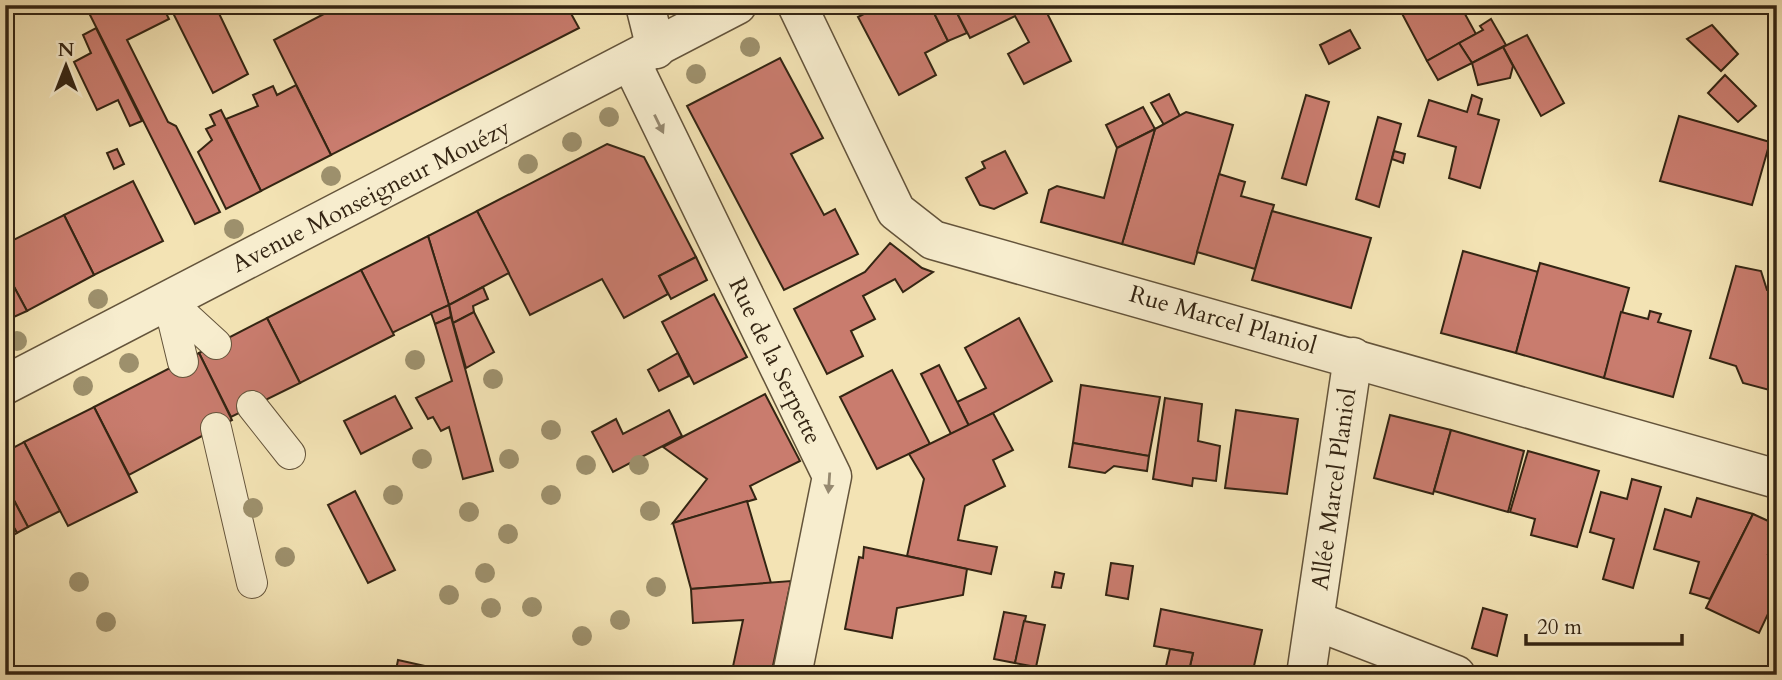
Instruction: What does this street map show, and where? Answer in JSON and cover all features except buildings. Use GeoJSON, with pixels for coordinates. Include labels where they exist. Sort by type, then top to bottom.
{"type":"FeatureCollection","features":[{"type":"Feature","properties":{"kind":"street","name":"Rue de la Serpette"},"geometry":{"type":"LineString","coordinates":[[645,5],[643,56],[832,476],[792,675]]}},
{"type":"Feature","properties":{"kind":"street","name":"Avenue Monseigneur Mouézy"},"geometry":{"type":"LineString","coordinates":[[5,386],[737,5]]}},
{"type":"Feature","properties":{"kind":"street","name":"Rue Marcel Planiol"},"geometry":{"type":"LineString","coordinates":[[797,5],[896,211],[933,240],[1353,357],[1777,480]]}},
{"type":"Feature","properties":{"kind":"street","name":"Allée Marcel Planiol"},"geometry":{"type":"LineString","coordinates":[[1306,675],[1353,357]]}},
{"type":"Feature","properties":{"kind":"street","name":"Allée Marcel Planiol"},"geometry":{"type":"LineString","coordinates":[[1315,621],[1456,675]]}},
{"type":"Feature","properties":{"kind":"lane"},"geometry":{"type":"LineString","coordinates":[[167,300],[216,344]]}},
{"type":"Feature","properties":{"kind":"lane"},"geometry":{"type":"LineString","coordinates":[[167,300],[183,362]]}},
{"type":"Feature","properties":{"kind":"lane"},"geometry":{"type":"LineString","coordinates":[[252,406],[290,454]]}},
{"type":"Feature","properties":{"kind":"lane"},"geometry":{"type":"LineString","coordinates":[[216,428],[252,583]]}}]}
